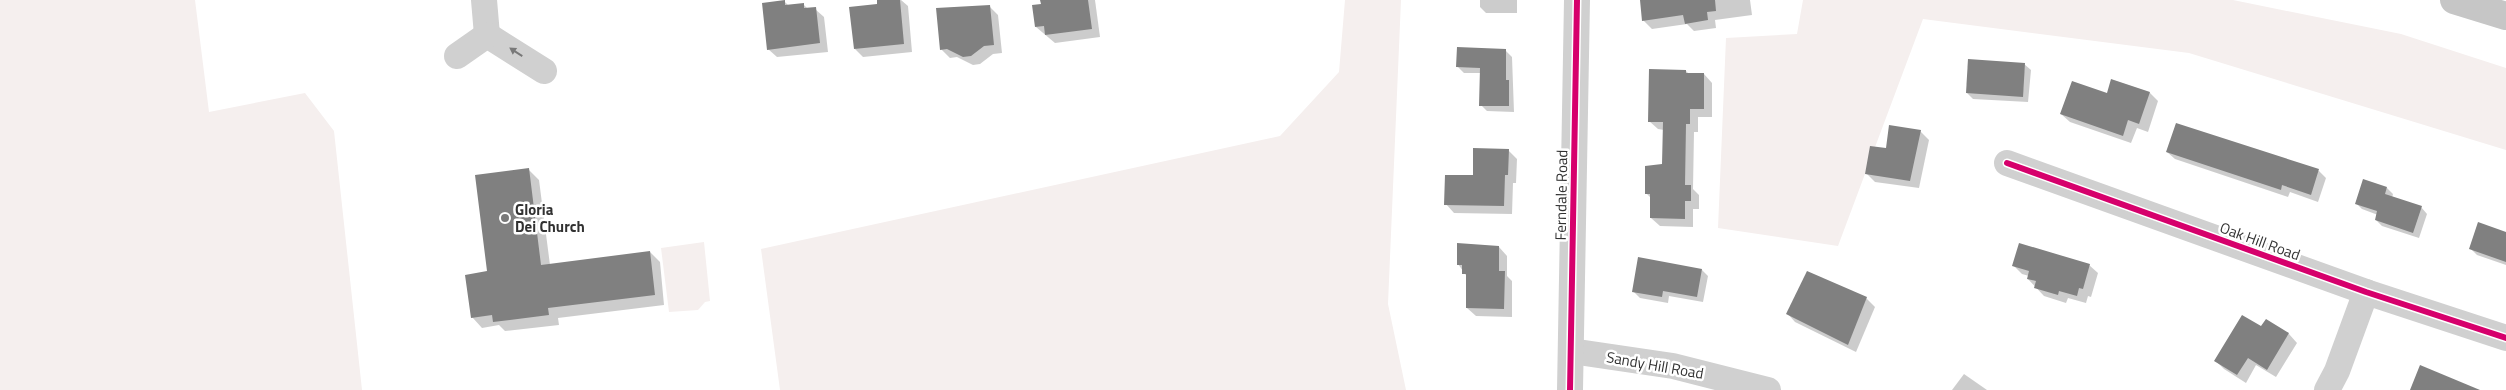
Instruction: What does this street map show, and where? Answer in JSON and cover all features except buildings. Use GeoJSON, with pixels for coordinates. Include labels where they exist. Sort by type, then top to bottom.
{"type":"FeatureCollection","features":[{"type":"Feature","properties":{"kind":"main road"},"geometry":{"type":"LineString","coordinates":[[2454,0],[2506,16]]}},
{"type":"Feature","properties":{"kind":"street"},"geometry":{"type":"LineString","coordinates":[[484,0],[487,35]]}},
{"type":"Feature","properties":{"kind":"street","name":"Ferndale Road"},"geometry":{"type":"LineString","coordinates":[[1570,390],[1577,0]]}},
{"type":"Feature","properties":{"kind":"street"},"geometry":{"type":"LineString","coordinates":[[457,56],[487,35]]}},
{"type":"Feature","properties":{"kind":"street"},"geometry":{"type":"LineString","coordinates":[[487,35],[544,71]]}},
{"type":"Feature","properties":{"kind":"street","name":"Oak Hill Road"},"geometry":{"type":"LineString","coordinates":[[2007,163],[2366,292],[2506,338]]}},
{"type":"Feature","properties":{"kind":"street"},"geometry":{"type":"LineString","coordinates":[[2327,390],[2337,371],[2366,292]]}},
{"type":"Feature","properties":{"kind":"street","name":"Sandy Hill Road"},"geometry":{"type":"LineString","coordinates":[[1571,351],[1673,366],[1768,390]]}},
{"type":"Feature","properties":{"kind":"shaded area"},"geometry":{"type":"Polygon","coordinates":[[[0,0],[195,0],[209,112],[305,93],[334,131],[362,390],[0,390],[0,0]]]}},
{"type":"Feature","properties":{"kind":"shaded area"},"geometry":{"type":"Polygon","coordinates":[[[1345,0],[1401,0],[1388,304],[1406,390],[780,390],[761,249],[1280,136],[1339,72],[1345,0]]]}},
{"type":"Feature","properties":{"kind":"shaded area"},"geometry":{"type":"Polygon","coordinates":[[[1803,0],[2233,0],[2401,34],[2506,68],[2506,150],[2189,53],[1923,19],[1838,246],[1718,228],[1726,38],[1797,34],[1803,0]]]}},
{"type":"Feature","properties":{"kind":"shaded area"},"geometry":{"type":"Polygon","coordinates":[[[704,242],[710,301],[705,302],[698,310],[669,312],[661,248],[704,242]]]}},
{"type":"Feature","properties":{"kind":"cycle path"},"geometry":{"type":"LineString","coordinates":[[1570,390],[1577,0]]}},
{"type":"Feature","properties":{"kind":"cycle path"},"geometry":{"type":"LineString","coordinates":[[2007,163],[2366,292],[2506,338]]}},
{"type":"Feature","properties":{"kind":"place","name":"Gloria Dei Church"},"geometry":{"type":"Point","coordinates":[505,218]}}]}
